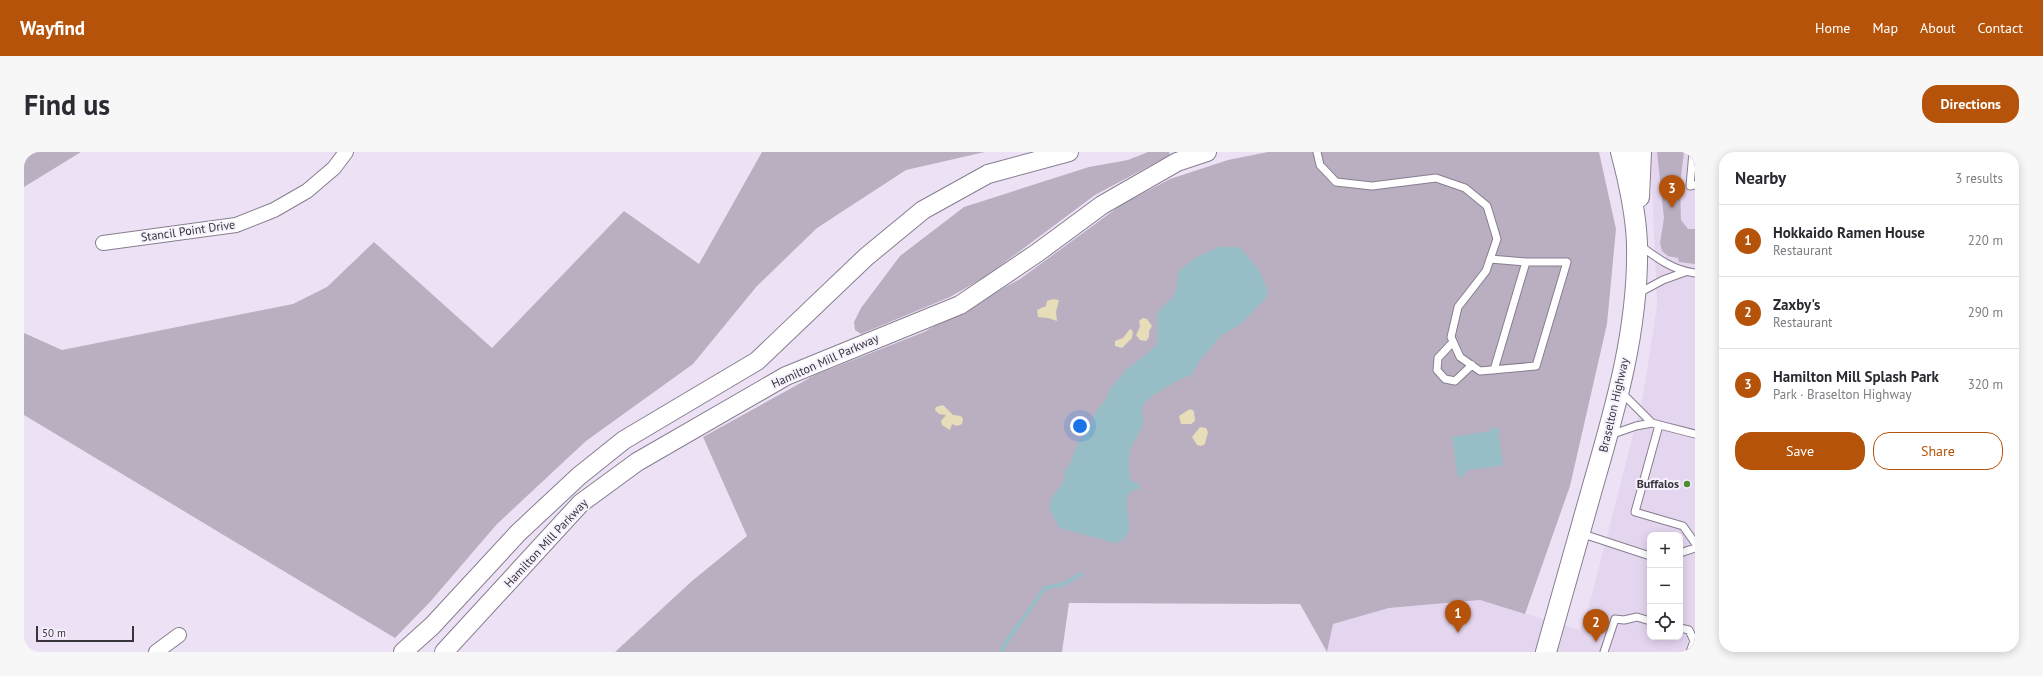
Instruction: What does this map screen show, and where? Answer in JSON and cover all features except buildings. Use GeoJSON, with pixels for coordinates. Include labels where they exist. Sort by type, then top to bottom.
{"type":"FeatureCollection","features":[{"type":"Feature","properties":{"kind":"main road"},"geometry":{"type":"LineString","coordinates":[[1612,152],[1627,174]]}},
{"type":"Feature","properties":{"kind":"main road","name":"Braselton Highway"},"geometry":{"type":"LineString","coordinates":[[1546,652],[1608,435],[1619,390],[1635,294],[1637,243],[1630,188],[1621,152]]}},
{"type":"Feature","properties":{"kind":"main road"},"geometry":{"type":"LineString","coordinates":[[1637,243],[1641,152]]}},
{"type":"Feature","properties":{"kind":"street","name":"Stancil Point Drive"},"geometry":{"type":"LineString","coordinates":[[103,243],[242,223],[274,210],[307,191],[334,168],[346,152]]}},
{"type":"Feature","properties":{"kind":"street","name":"Hamilton Mill Parkway"},"geometry":{"type":"LineString","coordinates":[[411,650],[518,533],[579,476],[624,440],[757,361],[866,256],[923,210],[988,174],[1069,152]]}},
{"type":"Feature","properties":{"kind":"street","name":"Hamilton Mill Parkway"},"geometry":{"type":"LineString","coordinates":[[444,652],[581,503],[637,462],[786,376],[960,305],[1037,253],[1102,205],[1177,162],[1207,152]]}},
{"type":"Feature","properties":{"kind":"street"},"geometry":{"type":"LineString","coordinates":[[156,652],[179,635]]}},
{"type":"Feature","properties":{"kind":"lane"},"geometry":{"type":"LineString","coordinates":[[1317,152],[1320,165],[1336,182],[1372,186],[1436,178],[1465,188],[1487,206],[1497,239],[1490,259],[1486,271],[1458,307],[1451,337],[1460,357],[1480,371],[1536,366],[1568,262],[1526,262],[1490,259]]}},
{"type":"Feature","properties":{"kind":"lane"},"geometry":{"type":"LineString","coordinates":[[1693,152],[1690,186],[1695,185]]}},
{"type":"Feature","properties":{"kind":"lane"},"geometry":{"type":"LineString","coordinates":[[1637,243],[1662,262],[1685,272],[1695,273]]}},
{"type":"Feature","properties":{"kind":"lane"},"geometry":{"type":"LineString","coordinates":[[1494,370],[1526,262]]}},
{"type":"Feature","properties":{"kind":"lane"},"geometry":{"type":"LineString","coordinates":[[1635,294],[1663,280],[1685,272]]}},
{"type":"Feature","properties":{"kind":"lane"},"geometry":{"type":"LineString","coordinates":[[1453,342],[1438,358],[1438,370],[1445,379],[1455,381],[1472,365]]}},
{"type":"Feature","properties":{"kind":"lane"},"geometry":{"type":"LineString","coordinates":[[1619,390],[1656,424]]}},
{"type":"Feature","properties":{"kind":"lane"},"geometry":{"type":"LineString","coordinates":[[1656,424],[1635,512],[1683,526],[1695,543]]}},
{"type":"Feature","properties":{"kind":"lane"},"geometry":{"type":"LineString","coordinates":[[1608,435],[1636,426],[1656,424],[1695,434]]}},
{"type":"Feature","properties":{"kind":"lane"},"geometry":{"type":"LineString","coordinates":[[1580,533],[1647,555]]}},
{"type":"Feature","properties":{"kind":"lane"},"geometry":{"type":"LineString","coordinates":[[1683,552],[1695,548]]}},
{"type":"Feature","properties":{"kind":"lane"},"geometry":{"type":"LineString","coordinates":[[1604,652],[1615,619],[1624,620],[1637,617],[1647,619]]}},
{"type":"Feature","properties":{"kind":"lane"},"geometry":{"type":"LineString","coordinates":[[1683,629],[1689,630],[1694,641],[1690,652]]}},
{"type":"Feature","properties":{"kind":"shaded area"},"geometry":{"type":"Polygon","coordinates":[[[24,152],[81,152],[24,187],[24,152]]]}},
{"type":"Feature","properties":{"kind":"shaded area"},"geometry":{"type":"Polygon","coordinates":[[[762,152],[985,152],[906,170],[817,228],[757,286],[693,364],[586,441],[497,524],[430,602],[395,638],[24,415],[24,333],[62,350],[293,304],[327,287],[374,242],[492,348],[624,211],[699,264],[762,152]]]}},
{"type":"Feature","properties":{"kind":"shaded area"},"geometry":{"type":"Polygon","coordinates":[[[1148,152],[1169,152],[1170,155],[1095,195],[985,277],[950,297],[861,334],[855,330],[854,322],[861,308],[900,256],[964,207],[1089,167],[1128,160],[1148,152]]]}},
{"type":"Feature","properties":{"kind":"shaded area"},"geometry":{"type":"Polygon","coordinates":[[[1268,152],[1599,152],[1616,229],[1607,324],[1570,486],[1525,614],[1480,600],[1389,608],[1333,624],[1327,652],[1300,604],[1069,603],[1062,652],[615,652],[692,581],[747,536],[703,437],[815,375],[924,332],[1020,279],[1121,205],[1170,179],[1228,160],[1268,152]]]}},
{"type":"Feature","properties":{"kind":"shaded area"},"geometry":{"type":"Polygon","coordinates":[[[1646,152],[1695,152],[1695,652],[1327,652],[1333,624],[1389,608],[1480,600],[1580,630],[1589,606],[1643,396],[1657,305],[1651,167],[1646,152]]]}},
{"type":"Feature","properties":{"kind":"shaded area"},"geometry":{"type":"Polygon","coordinates":[[[1657,152],[1684,152],[1680,184],[1681,220],[1688,229],[1695,229],[1695,264],[1679,262],[1678,258],[1668,256],[1662,251],[1660,243],[1664,218],[1657,152]]]}},
{"type":"Feature","properties":{"kind":"shaded area"},"geometry":{"type":"Polygon","coordinates":[[[1218,247],[1240,247],[1258,269],[1268,290],[1265,299],[1241,324],[1222,335],[1201,359],[1190,377],[1186,376],[1158,392],[1148,399],[1143,406],[1143,423],[1141,430],[1131,448],[1129,460],[1131,481],[1140,484],[1139,489],[1133,490],[1127,499],[1129,528],[1124,540],[1115,543],[1060,528],[1049,509],[1052,497],[1063,483],[1065,475],[1064,471],[1070,465],[1076,447],[1091,424],[1095,413],[1106,399],[1110,389],[1127,369],[1154,348],[1157,343],[1157,315],[1160,309],[1172,298],[1176,289],[1178,273],[1183,267],[1197,257],[1218,247]]]}},
{"type":"Feature","properties":{"kind":"shaded area"},"geometry":{"type":"Polygon","coordinates":[[[1498,427],[1503,465],[1465,471],[1465,476],[1458,477],[1452,437],[1491,431],[1491,428],[1498,427]]]}},
{"type":"Feature","properties":{"kind":"sand"},"geometry":{"type":"Polygon","coordinates":[[[1053,299],[1059,300],[1056,312],[1057,321],[1038,317],[1037,310],[1046,306],[1047,301],[1053,299]]]}},
{"type":"Feature","properties":{"kind":"sand"},"geometry":{"type":"Polygon","coordinates":[[[1143,318],[1147,319],[1152,326],[1149,331],[1149,337],[1146,341],[1140,340],[1136,335],[1140,327],[1139,321],[1143,318]]]}},
{"type":"Feature","properties":{"kind":"sand"},"geometry":{"type":"Polygon","coordinates":[[[1130,329],[1133,331],[1132,338],[1122,348],[1115,346],[1115,341],[1123,338],[1130,329]]]}},
{"type":"Feature","properties":{"kind":"sand"},"geometry":{"type":"Polygon","coordinates":[[[943,405],[953,415],[961,416],[963,419],[962,424],[957,426],[952,424],[950,430],[942,425],[941,421],[946,415],[939,414],[935,410],[936,407],[943,405]]]}},
{"type":"Feature","properties":{"kind":"sand"},"geometry":{"type":"Polygon","coordinates":[[[1190,409],[1194,411],[1195,421],[1191,424],[1181,424],[1179,416],[1190,409]]]}},
{"type":"Feature","properties":{"kind":"sand"},"geometry":{"type":"Polygon","coordinates":[[[1200,427],[1206,428],[1208,432],[1205,444],[1201,446],[1197,445],[1192,437],[1200,427]]]}},
{"type":"Feature","properties":{"kind":"waterway"},"geometry":{"type":"LineString","coordinates":[[1002,652],[1004,645],[1045,588],[1064,584],[1081,574]]}},
{"type":"Feature","properties":{"kind":"place","name":"Hamilton Mill Splash Park"},"geometry":{"type":"Point","coordinates":[1672,208]}},
{"type":"Feature","properties":{"kind":"place","name":"Buffalos"},"geometry":{"type":"Point","coordinates":[1687,484]}},
{"type":"Feature","properties":{"kind":"place","name":"Hokkaido Ramen House"},"geometry":{"type":"Point","coordinates":[1458,633]}},
{"type":"Feature","properties":{"kind":"place","name":"Zaxby's"},"geometry":{"type":"Point","coordinates":[1596,642]}}]}
